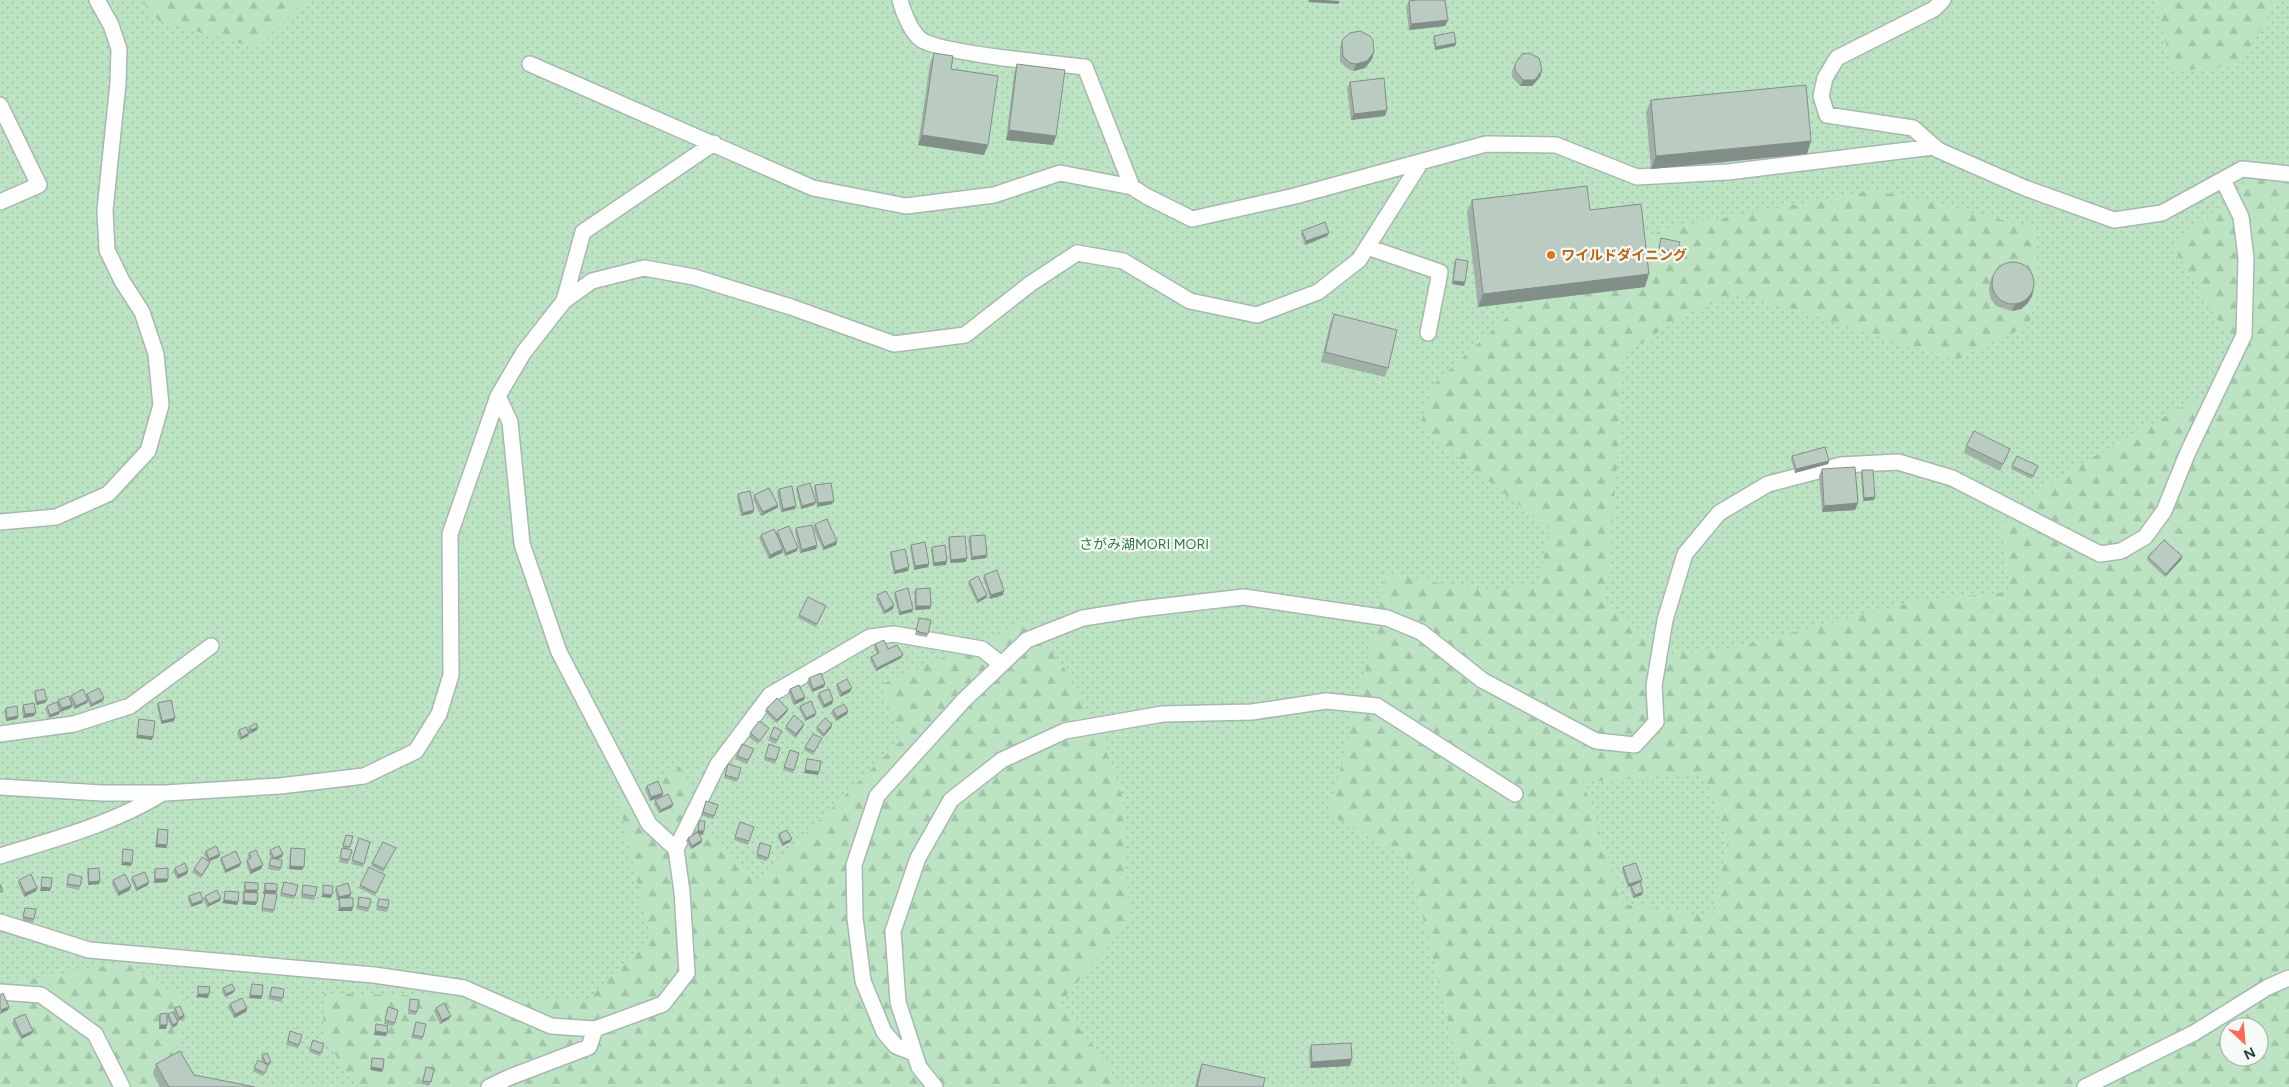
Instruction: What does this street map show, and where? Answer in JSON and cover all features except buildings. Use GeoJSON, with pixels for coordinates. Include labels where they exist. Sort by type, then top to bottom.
{"type":"FeatureCollection","features":[{"type":"Feature","properties":{"kind":"lane"},"geometry":{"type":"LineString","coordinates":[[0,522],[56,517],[108,494],[148,451],[161,405],[156,354],[142,312],[122,281],[107,250],[105,210],[118,84],[119,49],[111,25],[97,0]]}},
{"type":"Feature","properties":{"kind":"lane"},"geometry":{"type":"LineString","coordinates":[[900,0],[903,12],[919,39],[945,49],[1085,67],[1132,187]]}},
{"type":"Feature","properties":{"kind":"lane"},"geometry":{"type":"LineString","coordinates":[[1943,0],[1934,9],[1837,58],[1825,78],[1821,96],[1828,115],[1913,128],[1933,146],[2025,188],[2114,220],[2162,213],[2242,168],[2289,174]]}},
{"type":"Feature","properties":{"kind":"lane"},"geometry":{"type":"LineString","coordinates":[[530,64],[813,188],[906,206],[994,195],[1060,173],[1132,187],[1192,219],[1295,196],[1486,144],[1556,145],[1636,177],[1728,172],[1933,146]]}},
{"type":"Feature","properties":{"kind":"lane"},"geometry":{"type":"LineString","coordinates":[[0,105],[39,185],[0,202]]}},
{"type":"Feature","properties":{"kind":"lane"},"geometry":{"type":"LineString","coordinates":[[564,301],[583,232],[714,143]]}},
{"type":"Feature","properties":{"kind":"lane"},"geometry":{"type":"LineString","coordinates":[[0,787],[102,793],[280,786],[364,776],[416,751],[439,714],[451,675],[450,534],[498,396],[524,352],[564,301],[592,281],[644,268],[694,277],[791,307],[894,344],[965,335],[1030,284],[1077,254],[1122,261],[1190,301],[1257,315],[1318,292],[1358,260],[1421,162]]}},
{"type":"Feature","properties":{"kind":"lane"},"geometry":{"type":"LineString","coordinates":[[914,1053],[896,1046],[884,1032],[863,981],[855,918],[854,865],[877,796],[964,700],[1027,640],[1084,618],[1140,609],[1244,597],[1387,618],[1421,632],[1482,680],[1596,741],[1635,745],[1656,722],[1654,686],[1665,620],[1686,554],[1719,512],[1768,484],[1841,465],[1898,462],[1952,478],[2100,554],[2121,551],[2145,537],[2164,511],[2188,452],[2244,335],[2246,258],[2240,217],[2223,180]]}},
{"type":"Feature","properties":{"kind":"lane"},"geometry":{"type":"LineString","coordinates":[[1368,246],[1440,272],[1428,333]]}},
{"type":"Feature","properties":{"kind":"lane"},"geometry":{"type":"LineString","coordinates":[[498,396],[510,422],[522,544],[560,652],[648,824],[676,849]]}},
{"type":"Feature","properties":{"kind":"lane"},"geometry":{"type":"LineString","coordinates":[[0,922],[89,950],[374,976],[464,988],[551,1026],[595,1029],[663,1004],[686,973],[682,892],[676,849],[718,764],[770,695],[827,660],[870,637],[894,634],[982,649],[1001,664]]}},
{"type":"Feature","properties":{"kind":"lane"},"geometry":{"type":"LineString","coordinates":[[0,734],[74,724],[130,706],[211,646]]}},
{"type":"Feature","properties":{"kind":"lane"},"geometry":{"type":"LineString","coordinates":[[935,1087],[919,1067],[898,1002],[893,931],[918,858],[951,800],[1002,760],[1065,731],[1163,714],[1252,712],[1326,701],[1377,706],[1515,794]]}},
{"type":"Feature","properties":{"kind":"lane"},"geometry":{"type":"LineString","coordinates":[[0,856],[59,838],[136,810],[165,792]]}},
{"type":"Feature","properties":{"kind":"lane"},"geometry":{"type":"LineString","coordinates":[[2085,1087],[2194,1033],[2268,987],[2289,978]]}},
{"type":"Feature","properties":{"kind":"lane"},"geometry":{"type":"LineString","coordinates":[[0,992],[41,994],[95,1034],[122,1087]]}},
{"type":"Feature","properties":{"kind":"lane"},"geometry":{"type":"LineString","coordinates":[[489,1087],[535,1066],[589,1047],[595,1029]]}},
{"type":"Feature","properties":{"kind":"green space","name":"さがみ湖MORI MORI"},"geometry":{"type":"Polygon","coordinates":[[[0,0],[2289,0],[2289,1087],[0,1087],[0,0]]]}},
{"type":"Feature","properties":{"kind":"green space"},"geometry":{"type":"Polygon","coordinates":[[[141,0],[306,0],[257,48],[159,21],[141,0]]]}},
{"type":"Feature","properties":{"kind":"green space"},"geometry":{"type":"Polygon","coordinates":[[[2155,0],[2276,0],[2241,65],[2173,71],[2155,0]]]}},
{"type":"Feature","properties":{"kind":"green space"},"geometry":{"type":"Polygon","coordinates":[[[2272,164],[2289,175],[2289,1087],[1464,1087],[1409,860],[1329,814],[1369,656],[1386,575],[1492,591],[1538,583],[1550,529],[1419,427],[1435,383],[1528,298],[1664,229],[1875,190],[2036,228],[2038,288],[2029,325],[1956,360],[1739,293],[1683,315],[1623,356],[1619,439],[1606,599],[1666,655],[1729,649],[1921,600],[2010,592],[2001,524],[2060,476],[2213,389],[2232,343],[2173,247],[2272,164]],[[1704,774],[1583,782],[1623,904],[1712,916],[1728,840],[1704,774]]]}},
{"type":"Feature","properties":{"kind":"green space"},"geometry":{"type":"Polygon","coordinates":[[[1026,621],[1063,666],[1101,737],[1123,798],[1129,922],[1059,1004],[1105,1060],[1120,1087],[362,1087],[350,1079],[323,1034],[324,993],[588,1000],[650,936],[619,802],[680,767],[706,830],[759,880],[903,738],[880,685],[1026,621]]]}},
{"type":"Feature","properties":{"kind":"green space"},"geometry":{"type":"Polygon","coordinates":[[[125,962],[189,1002],[171,1075],[155,1087],[0,1087],[0,985],[125,962]]]}},
{"type":"Feature","properties":{"kind":"place","name":"ワイルドダイニング"},"geometry":{"type":"Point","coordinates":[1551,255]}}]}
